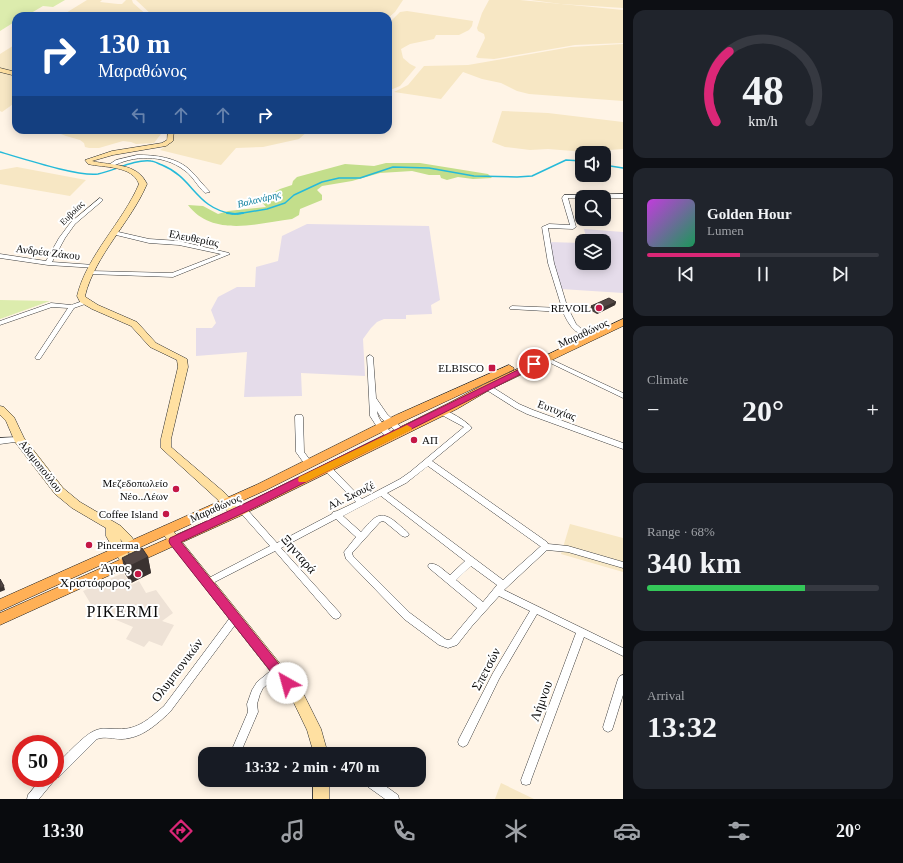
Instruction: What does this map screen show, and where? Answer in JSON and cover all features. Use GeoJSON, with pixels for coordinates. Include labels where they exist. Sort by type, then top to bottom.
{"type":"FeatureCollection","features":[{"type":"Feature","properties":{"kind":"main road","name":"Μαραθώνος"},"geometry":{"type":"LineString","coordinates":[[0,605],[129,554],[174,541],[309,464],[387,425],[623,314]]}},
{"type":"Feature","properties":{"kind":"main road","name":"Μαραθώνος"},"geometry":{"type":"LineString","coordinates":[[0,619],[129,554],[166,530],[235,506],[327,468],[487,387],[623,322]]}},
{"type":"Feature","properties":{"kind":"street"},"geometry":{"type":"LineString","coordinates":[[0,70],[12,73]]}},
{"type":"Feature","properties":{"kind":"street"},"geometry":{"type":"LineString","coordinates":[[171,134],[170,141],[164,145],[103,155],[90,159],[87,162],[118,168],[138,175],[142,184],[138,196],[114,233],[81,294],[82,298],[86,302],[134,324],[153,345],[182,359],[183,367],[166,439],[166,448],[235,506]]}},
{"type":"Feature","properties":{"kind":"street"},"geometry":{"type":"LineString","coordinates":[[108,166],[120,160],[137,157],[168,161],[179,164],[207,192]]}},
{"type":"Feature","properties":{"kind":"street"},"geometry":{"type":"LineString","coordinates":[[583,333],[574,326],[565,310],[547,248],[545,229],[549,226],[573,227],[565,198],[566,196],[623,196]]}},
{"type":"Feature","properties":{"kind":"street","name":"Ευβοίας"},"geometry":{"type":"LineString","coordinates":[[48,263],[70,226],[100,200]]}},
{"type":"Feature","properties":{"kind":"street","name":"Ελευθερίας"},"geometry":{"type":"LineString","coordinates":[[93,270],[173,275],[227,254],[179,243],[150,241],[114,233]]}},
{"type":"Feature","properties":{"kind":"street","name":"Ανδρέα Ζάκου"},"geometry":{"type":"LineString","coordinates":[[0,256],[93,270]]}},
{"type":"Feature","properties":{"kind":"street"},"geometry":{"type":"LineString","coordinates":[[0,323],[51,305],[72,307],[86,302]]}},
{"type":"Feature","properties":{"kind":"street"},"geometry":{"type":"LineString","coordinates":[[38,358],[72,307]]}},
{"type":"Feature","properties":{"kind":"street"},"geometry":{"type":"LineString","coordinates":[[512,308],[565,310]]}},
{"type":"Feature","properties":{"kind":"street"},"geometry":{"type":"LineString","coordinates":[[370,357],[374,416],[387,425],[396,434]]}},
{"type":"Feature","properties":{"kind":"street"},"geometry":{"type":"LineString","coordinates":[[546,359],[623,396]]}},
{"type":"Feature","properties":{"kind":"street","name":"Ευτυχίας"},"geometry":{"type":"LineString","coordinates":[[487,387],[517,406],[530,412],[623,446]]}},
{"type":"Feature","properties":{"kind":"street"},"geometry":{"type":"LineString","coordinates":[[374,399],[387,425],[396,434]]}},
{"type":"Feature","properties":{"kind":"street","name":"Αδαμοπούλου"},"geometry":{"type":"LineString","coordinates":[[0,409],[10,419],[19,439],[61,493],[76,505],[112,527],[112,536],[129,554]]}},
{"type":"Feature","properties":{"kind":"street","name":"Αλ. Σκουζέ"},"geometry":{"type":"LineString","coordinates":[[206,583],[336,514],[382,493],[413,474],[468,428],[466,425],[441,411]]}},
{"type":"Feature","properties":{"kind":"street"},"geometry":{"type":"LineString","coordinates":[[299,417],[300,452],[309,464]]}},
{"type":"Feature","properties":{"kind":"street"},"geometry":{"type":"LineString","coordinates":[[0,441],[19,439]]}},
{"type":"Feature","properties":{"kind":"street"},"geometry":{"type":"LineString","coordinates":[[428,462],[544,544],[545,547]]}},
{"type":"Feature","properties":{"kind":"street"},"geometry":{"type":"LineString","coordinates":[[327,468],[362,503]]}},
{"type":"Feature","properties":{"kind":"street"},"geometry":{"type":"LineString","coordinates":[[382,493],[472,561],[501,588],[535,610],[623,652]]}},
{"type":"Feature","properties":{"kind":"street","name":"Ξηνταρά"},"geometry":{"type":"LineString","coordinates":[[235,506],[275,547],[336,615]]}},
{"type":"Feature","properties":{"kind":"street"},"geometry":{"type":"LineString","coordinates":[[336,514],[362,537]]}},
{"type":"Feature","properties":{"kind":"street"},"geometry":{"type":"LineString","coordinates":[[405,534],[388,520],[382,518],[377,520],[348,552],[349,557],[407,616],[445,644],[452,644],[501,588],[545,547],[568,549],[623,565]]}},
{"type":"Feature","properties":{"kind":"street"},"geometry":{"type":"LineString","coordinates":[[166,530],[206,583],[297,695],[314,729],[320,747]]}},
{"type":"Feature","properties":{"kind":"street"},"geometry":{"type":"LineString","coordinates":[[450,580],[472,561]]}},
{"type":"Feature","properties":{"kind":"street"},"geometry":{"type":"LineString","coordinates":[[432,566],[483,607]]}},
{"type":"Feature","properties":{"kind":"street","name":"Σπετσών"},"geometry":{"type":"LineString","coordinates":[[463,742],[496,676],[535,610]]}},
{"type":"Feature","properties":{"kind":"street","name":"Ολυμπιονικών"},"geometry":{"type":"LineString","coordinates":[[64,764],[98,733],[124,734],[144,729],[154,722],[168,709],[235,618]]}},
{"type":"Feature","properties":{"kind":"street","name":"Λήμνου"},"geometry":{"type":"LineString","coordinates":[[526,780],[581,632]]}},
{"type":"Feature","properties":{"kind":"street"},"geometry":{"type":"LineString","coordinates":[[238,747],[253,712],[252,704],[255,693],[260,685],[277,671]]}},
{"type":"Feature","properties":{"kind":"street"},"geometry":{"type":"LineString","coordinates":[[608,727],[623,679]]}},
{"type":"Feature","properties":{"kind":"street"},"geometry":{"type":"LineString","coordinates":[[32,799],[42,787]]}},
{"type":"Feature","properties":{"kind":"street"},"geometry":{"type":"LineString","coordinates":[[321,787],[321,799]]}},
{"type":"Feature","properties":{"kind":"street"},"geometry":{"type":"LineString","coordinates":[[378,787],[394,799]]}},
{"type":"Feature","properties":{"kind":"shaded area"},"geometry":{"type":"Polygon","coordinates":[[[87,0],[102,0],[100,2],[122,4],[126,0],[132,0],[133,3],[143,12],[68,12],[87,0]]]}},
{"type":"Feature","properties":{"kind":"shaded area"},"geometry":{"type":"Polygon","coordinates":[[[136,0],[403,0],[392,15],[392,12],[149,12],[136,0]]]}},
{"type":"Feature","properties":{"kind":"shaded area"},"geometry":{"type":"Polygon","coordinates":[[[489,0],[520,0],[623,10],[623,43],[575,45],[494,59],[478,58],[476,57],[485,38],[484,34],[478,31],[477,28],[482,13],[489,0]]]}},
{"type":"Feature","properties":{"kind":"shaded area"},"geometry":{"type":"Polygon","coordinates":[[[531,0],[623,0],[623,8],[561,4],[531,0]]]}},
{"type":"Feature","properties":{"kind":"shaded area"},"geometry":{"type":"Polygon","coordinates":[[[407,11],[473,21],[469,30],[459,35],[436,35],[434,39],[410,44],[401,49],[403,58],[416,67],[400,86],[392,89],[392,20],[400,12],[407,11]]]}},
{"type":"Feature","properties":{"kind":"shaded area"},"geometry":{"type":"Polygon","coordinates":[[[623,44],[623,101],[529,94],[517,91],[501,83],[482,79],[463,72],[441,99],[394,92],[408,85],[424,66],[468,65],[571,47],[623,44]]]}},
{"type":"Feature","properties":{"kind":"shaded area"},"geometry":{"type":"Polygon","coordinates":[[[12,46],[12,72],[0,69],[0,54],[12,46]]]}},
{"type":"Feature","properties":{"kind":"shaded area"},"geometry":{"type":"Polygon","coordinates":[[[0,72],[12,75],[12,105],[2,112],[0,111],[0,72]]]}},
{"type":"Feature","properties":{"kind":"shaded area"},"geometry":{"type":"Polygon","coordinates":[[[502,111],[548,113],[623,122],[623,149],[611,150],[611,146],[575,146],[575,151],[548,149],[530,150],[505,147],[492,142],[502,111]]]}},
{"type":"Feature","properties":{"kind":"shaded area"},"geometry":{"type":"Polygon","coordinates":[[[61,134],[161,134],[154,143],[136,144],[123,141],[99,148],[85,147],[84,143],[80,140],[61,134]]]}},
{"type":"Feature","properties":{"kind":"shaded area"},"geometry":{"type":"Polygon","coordinates":[[[172,134],[305,134],[299,139],[263,147],[236,148],[221,165],[160,150],[171,142],[172,134]]]}},
{"type":"Feature","properties":{"kind":"shaded area"},"geometry":{"type":"Polygon","coordinates":[[[17,167],[86,180],[70,196],[0,184],[0,170],[17,167]]]}},
{"type":"Feature","properties":{"kind":"shaded area"},"geometry":{"type":"Polygon","coordinates":[[[307,224],[429,226],[440,300],[431,305],[432,314],[406,315],[406,319],[384,319],[377,322],[371,328],[363,339],[365,376],[301,373],[302,396],[244,397],[247,352],[196,356],[196,328],[212,328],[216,323],[211,310],[218,297],[237,287],[255,287],[256,267],[278,261],[282,236],[307,224]]]}},
{"type":"Feature","properties":{"kind":"shaded area"},"geometry":{"type":"Polygon","coordinates":[[[584,229],[623,232],[623,293],[561,289],[548,242],[575,243],[575,270],[611,270],[611,234],[585,234],[584,229]]]}},
{"type":"Feature","properties":{"kind":"shaded area"},"geometry":{"type":"Polygon","coordinates":[[[570,524],[623,538],[623,572],[561,554],[570,524]]]}},
{"type":"Feature","properties":{"kind":"shaded area"},"geometry":{"type":"Polygon","coordinates":[[[123,573],[131,585],[139,581],[146,593],[156,590],[173,613],[162,621],[174,625],[162,646],[149,641],[144,647],[126,639],[133,627],[95,611],[83,591],[123,573]]]}},
{"type":"Feature","properties":{"kind":"shaded area"},"geometry":{"type":"Polygon","coordinates":[[[501,783],[534,799],[495,799],[501,783]]]}},
{"type":"Feature","properties":{"kind":"green space"},"geometry":{"type":"Polygon","coordinates":[[[0,0],[65,0],[53,7],[43,6],[33,12],[12,12],[12,24],[0,31],[0,0]]]}},
{"type":"Feature","properties":{"kind":"green space"},"geometry":{"type":"Polygon","coordinates":[[[386,163],[420,163],[488,174],[492,178],[473,179],[458,177],[447,180],[441,178],[440,175],[429,175],[412,171],[380,173],[352,181],[322,186],[317,190],[322,195],[322,200],[300,209],[299,215],[292,219],[251,225],[223,225],[210,222],[198,215],[188,205],[203,206],[218,214],[228,211],[266,207],[260,200],[280,189],[292,185],[293,181],[297,177],[345,164],[374,166],[386,163]]]}},
{"type":"Feature","properties":{"kind":"green space"},"geometry":{"type":"Polygon","coordinates":[[[0,300],[50,301],[0,319],[0,300]]]}},
{"type":"Feature","properties":{"kind":"building"},"geometry":{"type":"Polygon","coordinates":[[[609,298],[616,302],[598,310],[591,306],[609,298]]]}},
{"type":"Feature","properties":{"kind":"building"},"geometry":{"type":"Polygon","coordinates":[[[142,548],[148,557],[128,567],[122,558],[142,548]]]}},
{"type":"Feature","properties":{"kind":"building"},"geometry":{"type":"Polygon","coordinates":[[[0,579],[4,586],[0,588],[0,579]]]}},
{"type":"Feature","properties":{"kind":"waterway","name":"Βαλανάρης"},"geometry":{"type":"LineString","coordinates":[[0,152],[78,173],[89,174],[98,174],[138,162],[154,161],[181,177],[210,206],[220,211],[231,213]]}},
{"type":"Feature","properties":{"kind":"waterway","name":"Βαλανάρης"},"geometry":{"type":"LineString","coordinates":[[243,213],[267,209],[285,203],[294,195],[322,182],[339,178],[360,178],[393,167],[429,168],[474,176],[517,177],[532,176],[566,160],[575,161]]}},
{"type":"Feature","properties":{"kind":"waterway","name":"Βαλανάρης"},"geometry":{"type":"LineString","coordinates":[[611,166],[623,168]]}},
{"type":"Feature","properties":{"kind":"waterway","name":"Βαλανάρης"},"geometry":{"type":"LineString","coordinates":[[231,213],[243,213]]}},
{"type":"Feature","properties":{"kind":"waterway","name":"Βαλανάρης"},"geometry":{"type":"LineString","coordinates":[[237,214],[243,213]]}},
{"type":"Feature","properties":{"kind":"slow traffic"},"geometry":{"type":"LineString","coordinates":[[303,480],[407,428]]}},
{"type":"Feature","properties":{"kind":"place","name":"REVOIL"},"geometry":{"type":"Point","coordinates":[599,308]}},
{"type":"Feature","properties":{"kind":"place","name":"ELBISCO"},"geometry":{"type":"Point","coordinates":[492,368]}},
{"type":"Feature","properties":{"kind":"place","name":"ΑΠ"},"geometry":{"type":"Point","coordinates":[414,440]}},
{"type":"Feature","properties":{"kind":"place","name":"Μεζεδοπωλείο Νέο..Λέων"},"geometry":{"type":"Point","coordinates":[176,489]}},
{"type":"Feature","properties":{"kind":"place","name":"Coffee Island"},"geometry":{"type":"Point","coordinates":[166,514]}},
{"type":"Feature","properties":{"kind":"place","name":"Pincerma"},"geometry":{"type":"Point","coordinates":[89,545]}},
{"type":"Feature","properties":{"kind":"place","name":"Άγιος Χριστόφορος"},"geometry":{"type":"Point","coordinates":[138,574]}},
{"type":"Feature","properties":{"kind":"district","name":"PIKERMI"},"geometry":{"type":"Point","coordinates":[123,611]}},
{"type":"Feature","properties":{"kind":"route"},"geometry":{"type":"LineString","coordinates":[[287,683],[174,541],[236,513],[534,364]]}}]}
